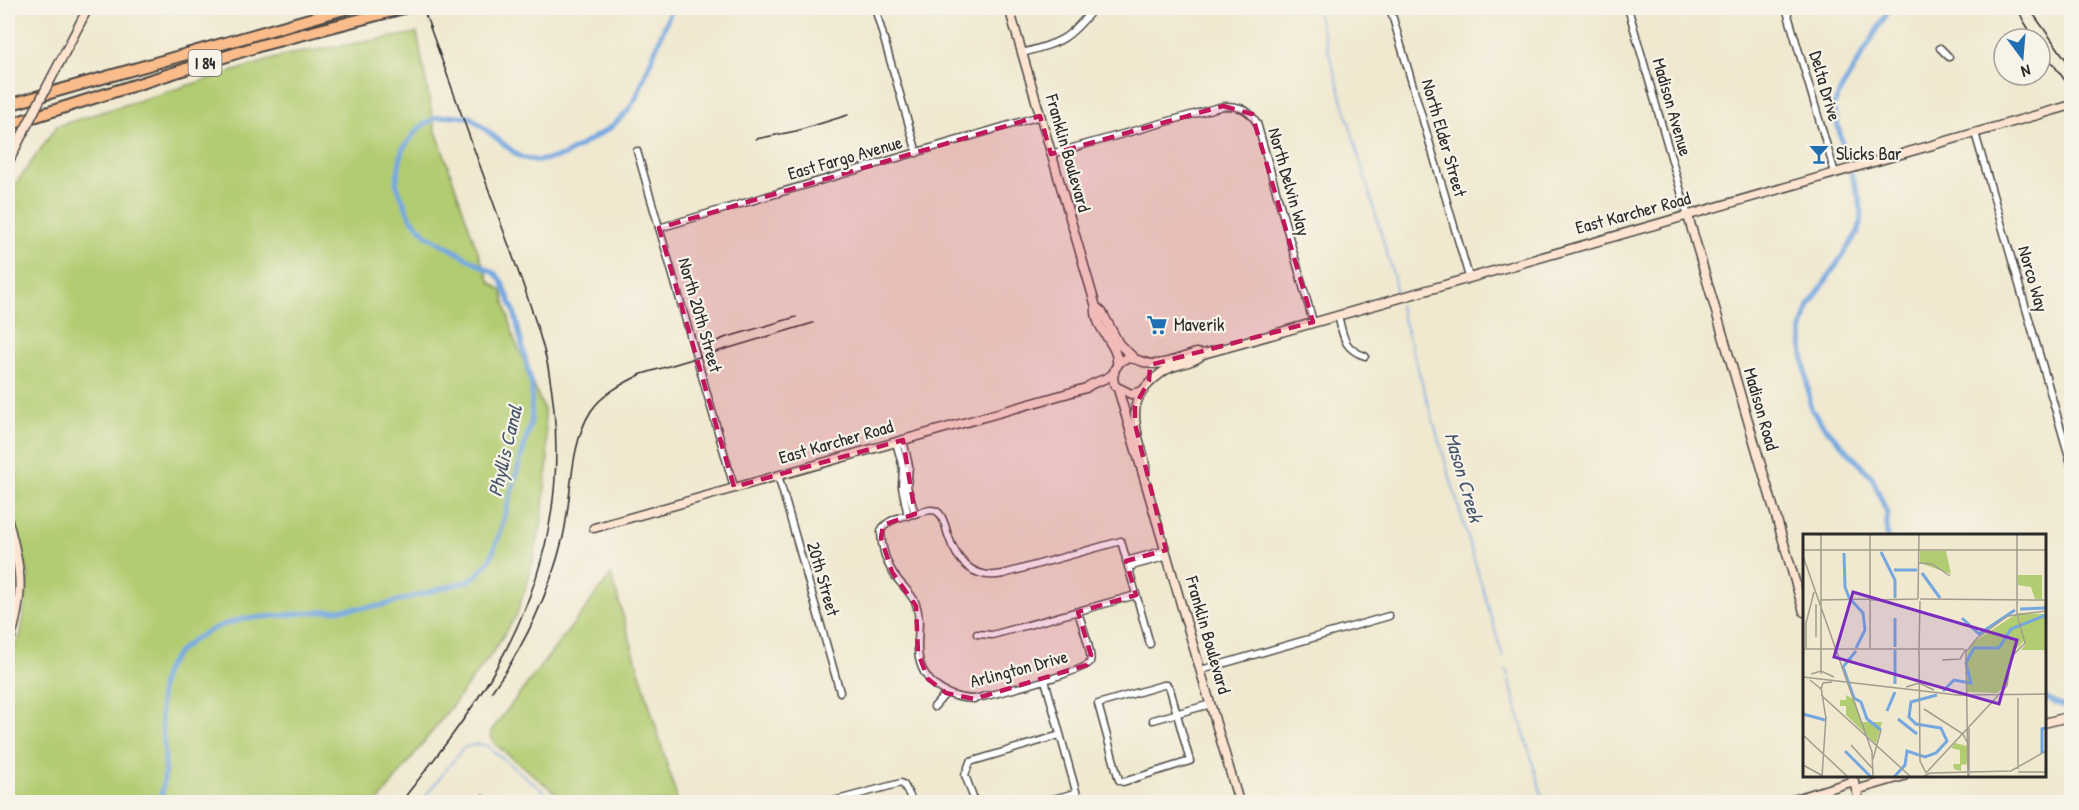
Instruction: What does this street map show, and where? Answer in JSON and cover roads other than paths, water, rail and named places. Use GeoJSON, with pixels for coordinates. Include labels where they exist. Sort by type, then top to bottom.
{"type":"FeatureCollection","features":[{"type":"Feature","properties":{"kind":"highway","name":"I 84"},"geometry":{"type":"LineString","coordinates":[[8,105],[348,8]]}},
{"type":"Feature","properties":{"kind":"highway","name":"I 84"},"geometry":{"type":"LineString","coordinates":[[8,125],[262,45],[404,8]]}},
{"type":"Feature","properties":{"kind":"main road"},"geometry":{"type":"LineString","coordinates":[[8,163],[88,8]]}},
{"type":"Feature","properties":{"kind":"main road","name":"Franklin Boulevard"},"geometry":{"type":"LineString","coordinates":[[1009,8],[1096,307],[1095,315],[1117,356],[1115,370]]}},
{"type":"Feature","properties":{"kind":"main road","name":"East Karcher Road"},"geometry":{"type":"LineString","coordinates":[[1203,354],[2072,105]]}},
{"type":"Feature","properties":{"kind":"main road","name":"Madison Road"},"geometry":{"type":"LineString","coordinates":[[1688,216],[1803,609]]}},
{"type":"Feature","properties":{"kind":"main road","name":"Franklin Boulevard"},"geometry":{"type":"LineString","coordinates":[[1096,307],[1102,312],[1119,344],[1134,358]]}},
{"type":"Feature","properties":{"kind":"main road"},"geometry":{"type":"LineString","coordinates":[[1086,388],[1105,380],[1126,358],[1158,364],[1196,353],[1203,354]]}},
{"type":"Feature","properties":{"kind":"main road"},"geometry":{"type":"LineString","coordinates":[[1086,388],[1108,385],[1137,394],[1168,369],[1203,354]]}},
{"type":"Feature","properties":{"kind":"main road"},"geometry":{"type":"LineString","coordinates":[[1145,388],[1150,371],[1146,363]]}},
{"type":"Feature","properties":{"kind":"main road"},"geometry":{"type":"LineString","coordinates":[[1115,370],[1117,388]]}},
{"type":"Feature","properties":{"kind":"main road","name":"East Karcher Road"},"geometry":{"type":"LineString","coordinates":[[594,528],[1086,388]]}},
{"type":"Feature","properties":{"kind":"main road","name":"Franklin Boulevard"},"geometry":{"type":"LineString","coordinates":[[1117,388],[1135,451],[1145,476],[1239,802]]}},
{"type":"Feature","properties":{"kind":"main road","name":"Franklin Boulevard"},"geometry":{"type":"LineString","coordinates":[[1145,388],[1137,399],[1134,414],[1136,431],[1146,465],[1145,476]]}},
{"type":"Feature","properties":{"kind":"main road"},"geometry":{"type":"LineString","coordinates":[[8,521],[17,553],[21,592],[8,646]]}},
{"type":"Feature","properties":{"kind":"main road"},"geometry":{"type":"LineString","coordinates":[[2046,722],[2072,716]]}},
{"type":"Feature","properties":{"kind":"main road"},"geometry":{"type":"LineString","coordinates":[[1786,802],[1854,782],[1896,777]]}},
{"type":"Feature","properties":{"kind":"main road"},"geometry":{"type":"LineString","coordinates":[[1854,782],[1860,802]]}},
{"type":"Feature","properties":{"kind":"street"},"geometry":{"type":"LineString","coordinates":[[875,8],[917,153]]}},
{"type":"Feature","properties":{"kind":"street"},"geometry":{"type":"LineString","coordinates":[[1022,53],[1065,38],[1094,8]]}},
{"type":"Feature","properties":{"kind":"street","name":"North Elder Street"},"geometry":{"type":"LineString","coordinates":[[1390,8],[1469,277]]}},
{"type":"Feature","properties":{"kind":"street","name":"Madison Avenue"},"geometry":{"type":"LineString","coordinates":[[1628,8],[1688,216]]}},
{"type":"Feature","properties":{"kind":"street","name":"Delta Drive"},"geometry":{"type":"LineString","coordinates":[[1786,8],[1835,173]]}},
{"type":"Feature","properties":{"kind":"street"},"geometry":{"type":"LineString","coordinates":[[1940,48],[1949,57]]}},
{"type":"Feature","properties":{"kind":"street","name":"North Delvin Way"},"geometry":{"type":"LineString","coordinates":[[1051,154],[1223,106],[1244,108],[1252,114],[1257,123],[1314,322]]}},
{"type":"Feature","properties":{"kind":"street","name":"East Fargo Avenue"},"geometry":{"type":"LineString","coordinates":[[659,228],[1040,116]]}},
{"type":"Feature","properties":{"kind":"street","name":"Norco Way"},"geometry":{"type":"LineString","coordinates":[[1975,133],[2072,467]]}},
{"type":"Feature","properties":{"kind":"street","name":"North 20th Street"},"geometry":{"type":"LineString","coordinates":[[637,151],[734,487]]}},
{"type":"Feature","properties":{"kind":"street"},"geometry":{"type":"LineString","coordinates":[[1338,315],[1349,348],[1365,356]]}},
{"type":"Feature","properties":{"kind":"street"},"geometry":{"type":"LineString","coordinates":[[900,441],[903,468],[902,487],[911,515]]}},
{"type":"Feature","properties":{"kind":"street","name":"20th Street"},"geometry":{"type":"LineString","coordinates":[[778,475],[840,692]]}},
{"type":"Feature","properties":{"kind":"street"},"geometry":{"type":"LineString","coordinates":[[934,707],[946,693],[937,688],[924,672],[918,653],[919,621],[916,606],[913,598],[892,572],[880,531],[883,525],[911,515],[930,510],[939,513],[952,548],[971,570],[985,576],[1014,572],[1121,541],[1150,644]]}},
{"type":"Feature","properties":{"kind":"street"},"geometry":{"type":"LineString","coordinates":[[1127,564],[1167,553]]}},
{"type":"Feature","properties":{"kind":"street"},"geometry":{"type":"LineString","coordinates":[[977,634],[992,635],[1136,595]]}},
{"type":"Feature","properties":{"kind":"street","name":"Arlington Drive"},"geometry":{"type":"LineString","coordinates":[[946,693],[974,699],[1081,668],[1089,663],[1091,655],[1078,612]]}},
{"type":"Feature","properties":{"kind":"street"},"geometry":{"type":"LineString","coordinates":[[1200,670],[1389,616]]}},
{"type":"Feature","properties":{"kind":"street"},"geometry":{"type":"LineString","coordinates":[[1045,680],[1079,802]]}},
{"type":"Feature","properties":{"kind":"street"},"geometry":{"type":"LineString","coordinates":[[1167,685],[1177,714],[1190,761],[1123,782],[1119,780],[1098,704],[1167,685]]}},
{"type":"Feature","properties":{"kind":"street"},"geometry":{"type":"LineString","coordinates":[[1153,720],[1211,704]]}},
{"type":"Feature","properties":{"kind":"street"},"geometry":{"type":"LineString","coordinates":[[975,802],[965,775],[970,762],[1060,735]]}},
{"type":"Feature","properties":{"kind":"street"},"geometry":{"type":"LineString","coordinates":[[830,802],[901,783],[913,802]]}},
{"type":"Feature","properties":{"kind":"street"},"geometry":{"type":"LineString","coordinates":[[1045,801],[1076,793]]}},
{"type":"Feature","properties":{"kind":"waterway","name":"Phyllis Canal"},"geometry":{"type":"LineString","coordinates":[[160,802],[165,762],[160,706],[161,688],[164,674],[171,662],[191,642],[216,628],[243,619],[380,606],[468,581],[477,575],[490,560],[500,533],[531,422],[532,387],[514,311],[502,282],[496,274],[428,236],[410,217],[396,183],[402,150],[417,130],[426,123],[438,117],[455,116],[470,117],[520,157],[538,161],[563,156],[610,128],[627,112],[636,98],[672,8]]}},
{"type":"Feature","properties":{"kind":"waterway","name":"Mason Creek"},"geometry":{"type":"LineString","coordinates":[[1316,8],[1396,291]]}},
{"type":"Feature","properties":{"kind":"waterway"},"geometry":{"type":"LineString","coordinates":[[1848,165],[1833,107],[1890,8]]}},
{"type":"Feature","properties":{"kind":"waterway"},"geometry":{"type":"LineString","coordinates":[[1851,173],[1860,202],[1860,225],[1858,232],[1809,306],[1802,328],[1802,347],[1811,409],[1872,477],[1887,513],[1887,534]]}},
{"type":"Feature","properties":{"kind":"waterway","name":"Mason Creek"},"geometry":{"type":"LineString","coordinates":[[1399,305],[1503,657]]}},
{"type":"Feature","properties":{"kind":"waterway","name":"Mason Creek"},"geometry":{"type":"LineString","coordinates":[[1506,670],[1544,802]]}},
{"type":"Feature","properties":{"kind":"waterway"},"geometry":{"type":"LineString","coordinates":[[2046,698],[2072,710]]}},
{"type":"Feature","properties":{"kind":"waterway"},"geometry":{"type":"LineString","coordinates":[[421,802],[463,748],[477,744],[487,746],[557,802]]}},
{"type":"Feature","properties":{"kind":"railway"},"geometry":{"type":"LineString","coordinates":[[401,802],[470,709],[511,640],[540,566],[549,528],[556,449],[554,408],[541,339],[423,8]]}},
{"type":"Feature","properties":{"kind":"railway"},"geometry":{"type":"LineString","coordinates":[[2018,8],[2027,27]]}},
{"type":"Feature","properties":{"kind":"railway"},"geometry":{"type":"LineString","coordinates":[[2029,8],[2072,68]]}},
{"type":"Feature","properties":{"kind":"railway"},"geometry":{"type":"LineString","coordinates":[[2052,62],[2072,90]]}},
{"type":"Feature","properties":{"kind":"railway"},"geometry":{"type":"LineString","coordinates":[[756,139],[796,131],[848,115]]}},
{"type":"Feature","properties":{"kind":"railway"},"geometry":{"type":"LineString","coordinates":[[700,350],[724,338],[796,317]]}},
{"type":"Feature","properties":{"kind":"railway"},"geometry":{"type":"LineString","coordinates":[[492,691],[526,637],[544,598],[563,537],[579,440],[584,425],[596,405],[614,389],[642,374],[813,323]]}},
{"type":"Feature","properties":{"kind":"place","name":"Slicks Bar"},"geometry":{"type":"Point","coordinates":[1819,154]}},
{"type":"Feature","properties":{"kind":"place","name":"Maverik"},"geometry":{"type":"Point","coordinates":[1157,325]}}]}
